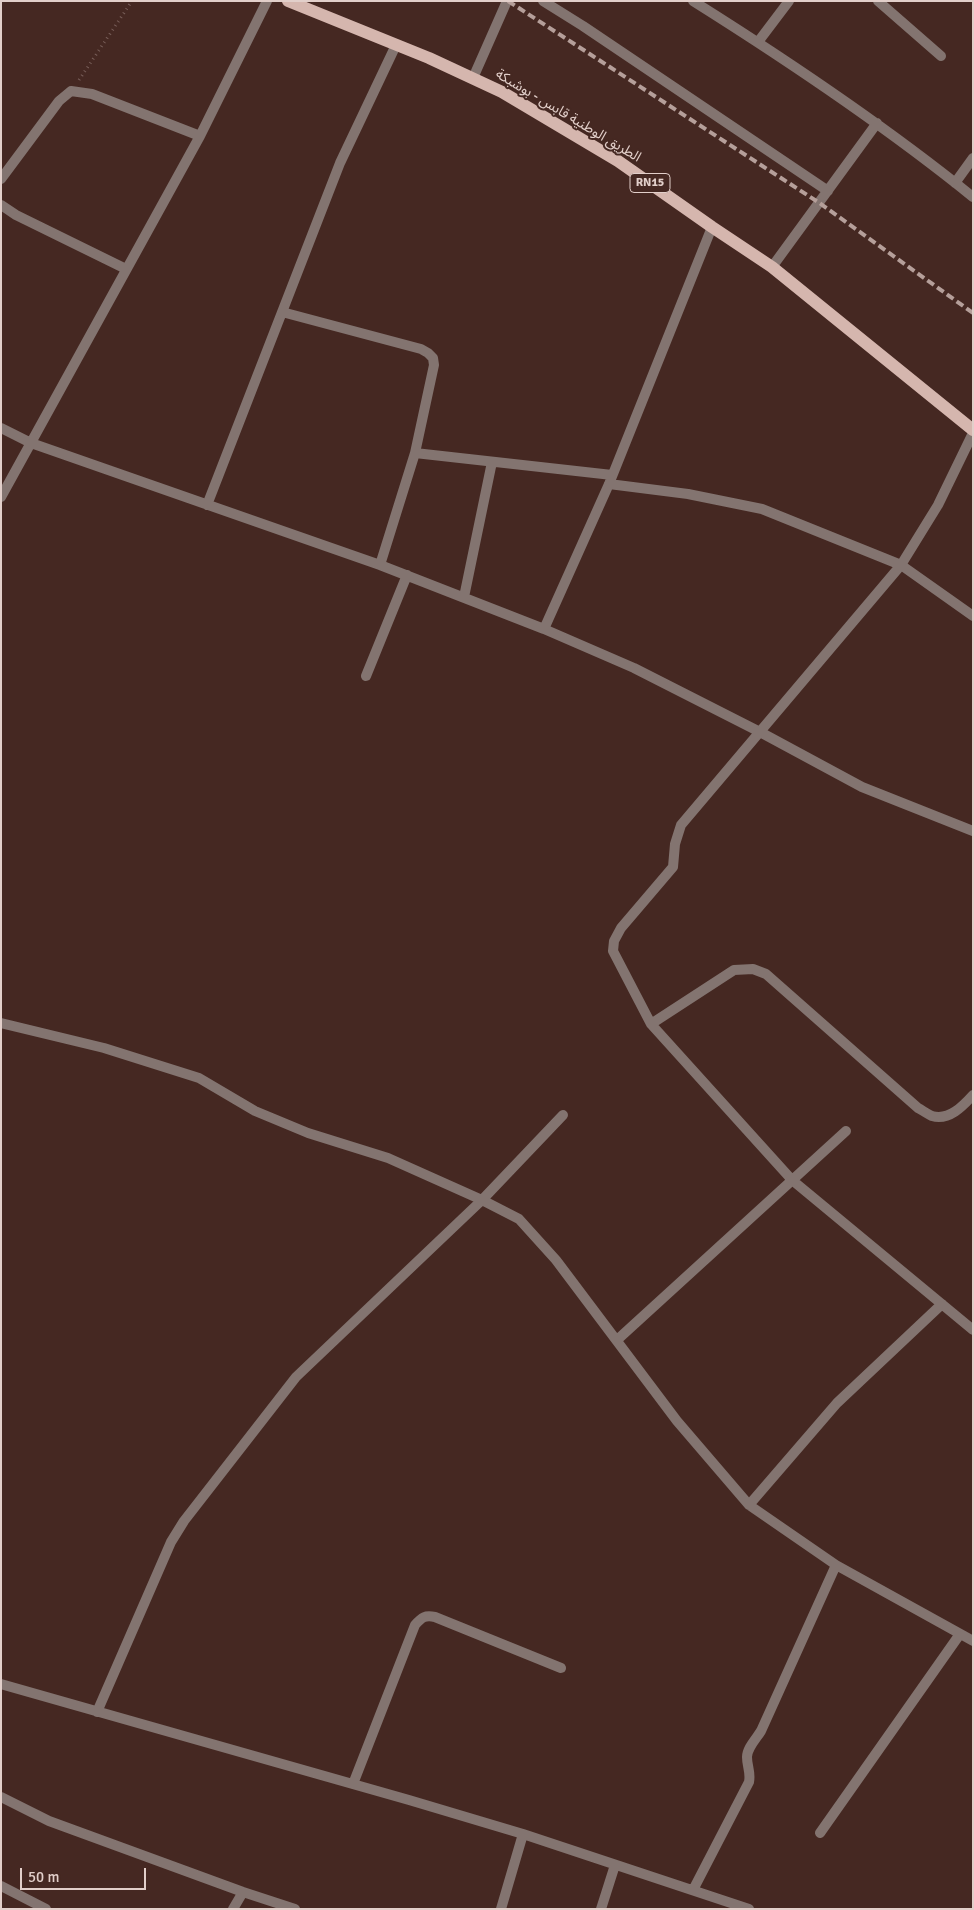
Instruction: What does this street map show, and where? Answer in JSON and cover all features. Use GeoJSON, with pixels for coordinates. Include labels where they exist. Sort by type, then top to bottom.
{"type":"FeatureCollection","features":[{"type":"Feature","properties":{"kind":"main road","name":"الطريق الوطنية قابس - بوشبكة"},"geometry":{"type":"LineString","coordinates":[[288,1],[396,45],[502,92],[618,161],[712,227],[772,266],[973,432]]}},
{"type":"Feature","properties":{"kind":"street"},"geometry":{"type":"LineString","coordinates":[[1,497],[200,136],[267,1]]}},
{"type":"Feature","properties":{"kind":"street"},"geometry":{"type":"LineString","coordinates":[[472,78],[507,1]]}},
{"type":"Feature","properties":{"kind":"street"},"geometry":{"type":"LineString","coordinates":[[543,1],[828,191]]}},
{"type":"Feature","properties":{"kind":"street"},"geometry":{"type":"LineString","coordinates":[[693,1],[877,122],[973,197]]}},
{"type":"Feature","properties":{"kind":"street"},"geometry":{"type":"LineString","coordinates":[[758,42],[789,1]]}},
{"type":"Feature","properties":{"kind":"street"},"geometry":{"type":"LineString","coordinates":[[878,1],[941,56]]}},
{"type":"Feature","properties":{"kind":"street"},"geometry":{"type":"LineString","coordinates":[[207,504],[340,163],[396,45]]}},
{"type":"Feature","properties":{"kind":"street"},"geometry":{"type":"LineString","coordinates":[[1,179],[59,101],[71,91],[92,94],[200,136]]}},
{"type":"Feature","properties":{"kind":"street"},"geometry":{"type":"LineString","coordinates":[[772,266],[877,122]]}},
{"type":"Feature","properties":{"kind":"street"},"geometry":{"type":"LineString","coordinates":[[955,182],[973,158]]}},
{"type":"Feature","properties":{"kind":"street"},"geometry":{"type":"LineString","coordinates":[[1,205],[16,215],[126,269]]}},
{"type":"Feature","properties":{"kind":"street"},"geometry":{"type":"LineString","coordinates":[[544,629],[611,479],[712,227]]}},
{"type":"Feature","properties":{"kind":"street"},"geometry":{"type":"LineString","coordinates":[[282,312],[421,349],[433,358],[434,365],[415,453],[380,565]]}},
{"type":"Feature","properties":{"kind":"street"},"geometry":{"type":"LineString","coordinates":[[1,428],[31,443],[380,565],[544,629],[634,668],[760,732],[862,787],[973,831]]}},
{"type":"Feature","properties":{"kind":"street"},"geometry":{"type":"LineString","coordinates":[[973,432],[938,505],[901,565],[681,825],[675,844],[673,867],[621,928],[614,941],[613,951],[651,1024],[792,1180],[973,1330]]}},
{"type":"Feature","properties":{"kind":"street"},"geometry":{"type":"LineString","coordinates":[[415,453],[611,479],[762,510],[901,565],[973,616]]}},
{"type":"Feature","properties":{"kind":"street"},"geometry":{"type":"LineString","coordinates":[[464,597],[492,462]]}},
{"type":"Feature","properties":{"kind":"street"},"geometry":{"type":"LineString","coordinates":[[366,676],[407,575]]}},
{"type":"Feature","properties":{"kind":"street"},"geometry":{"type":"LineString","coordinates":[[651,1024],[734,970],[753,969],[766,974],[918,1108],[933,1116],[945,1116],[962,1108],[973,1095]]}},
{"type":"Feature","properties":{"kind":"street"},"geometry":{"type":"LineString","coordinates":[[1,1023],[104,1048],[199,1078],[255,1111],[308,1133],[388,1158],[520,1219],[556,1260],[677,1421],[749,1505],[836,1564],[973,1641]]}},
{"type":"Feature","properties":{"kind":"street"},"geometry":{"type":"LineString","coordinates":[[97,1712],[171,1542],[184,1521],[296,1377],[482,1200],[562,1115]]}},
{"type":"Feature","properties":{"kind":"street"},"geometry":{"type":"LineString","coordinates":[[617,1340],[846,1131]]}},
{"type":"Feature","properties":{"kind":"street"},"geometry":{"type":"LineString","coordinates":[[749,1505],[837,1403],[942,1304]]}},
{"type":"Feature","properties":{"kind":"street"},"geometry":{"type":"LineString","coordinates":[[694,1890],[749,1782],[751,1771],[747,1756],[761,1731],[836,1564]]}},
{"type":"Feature","properties":{"kind":"street"},"geometry":{"type":"LineString","coordinates":[[353,1784],[415,1625],[422,1617],[427,1615],[435,1617],[561,1668]]}},
{"type":"Feature","properties":{"kind":"street"},"geometry":{"type":"LineString","coordinates":[[820,1832],[960,1634]]}},
{"type":"Feature","properties":{"kind":"street"},"geometry":{"type":"LineString","coordinates":[[1,1684],[523,1834],[749,1909]]}},
{"type":"Feature","properties":{"kind":"street"},"geometry":{"type":"LineString","coordinates":[[1,1798],[49,1821],[243,1892],[295,1909]]}},
{"type":"Feature","properties":{"kind":"street"},"geometry":{"type":"LineString","coordinates":[[501,1909],[523,1834]]}},
{"type":"Feature","properties":{"kind":"street"},"geometry":{"type":"LineString","coordinates":[[602,1909],[615,1865]]}},
{"type":"Feature","properties":{"kind":"street"},"geometry":{"type":"LineString","coordinates":[[1,1886],[46,1909]]}},
{"type":"Feature","properties":{"kind":"street"},"geometry":{"type":"LineString","coordinates":[[233,1909],[243,1892]]}},
{"type":"Feature","properties":{"kind":"path"},"geometry":{"type":"LineString","coordinates":[[71,91],[132,1]]}},
{"type":"Feature","properties":{"kind":"railway"},"geometry":{"type":"LineString","coordinates":[[508,1],[818,202],[973,313]]}}]}
